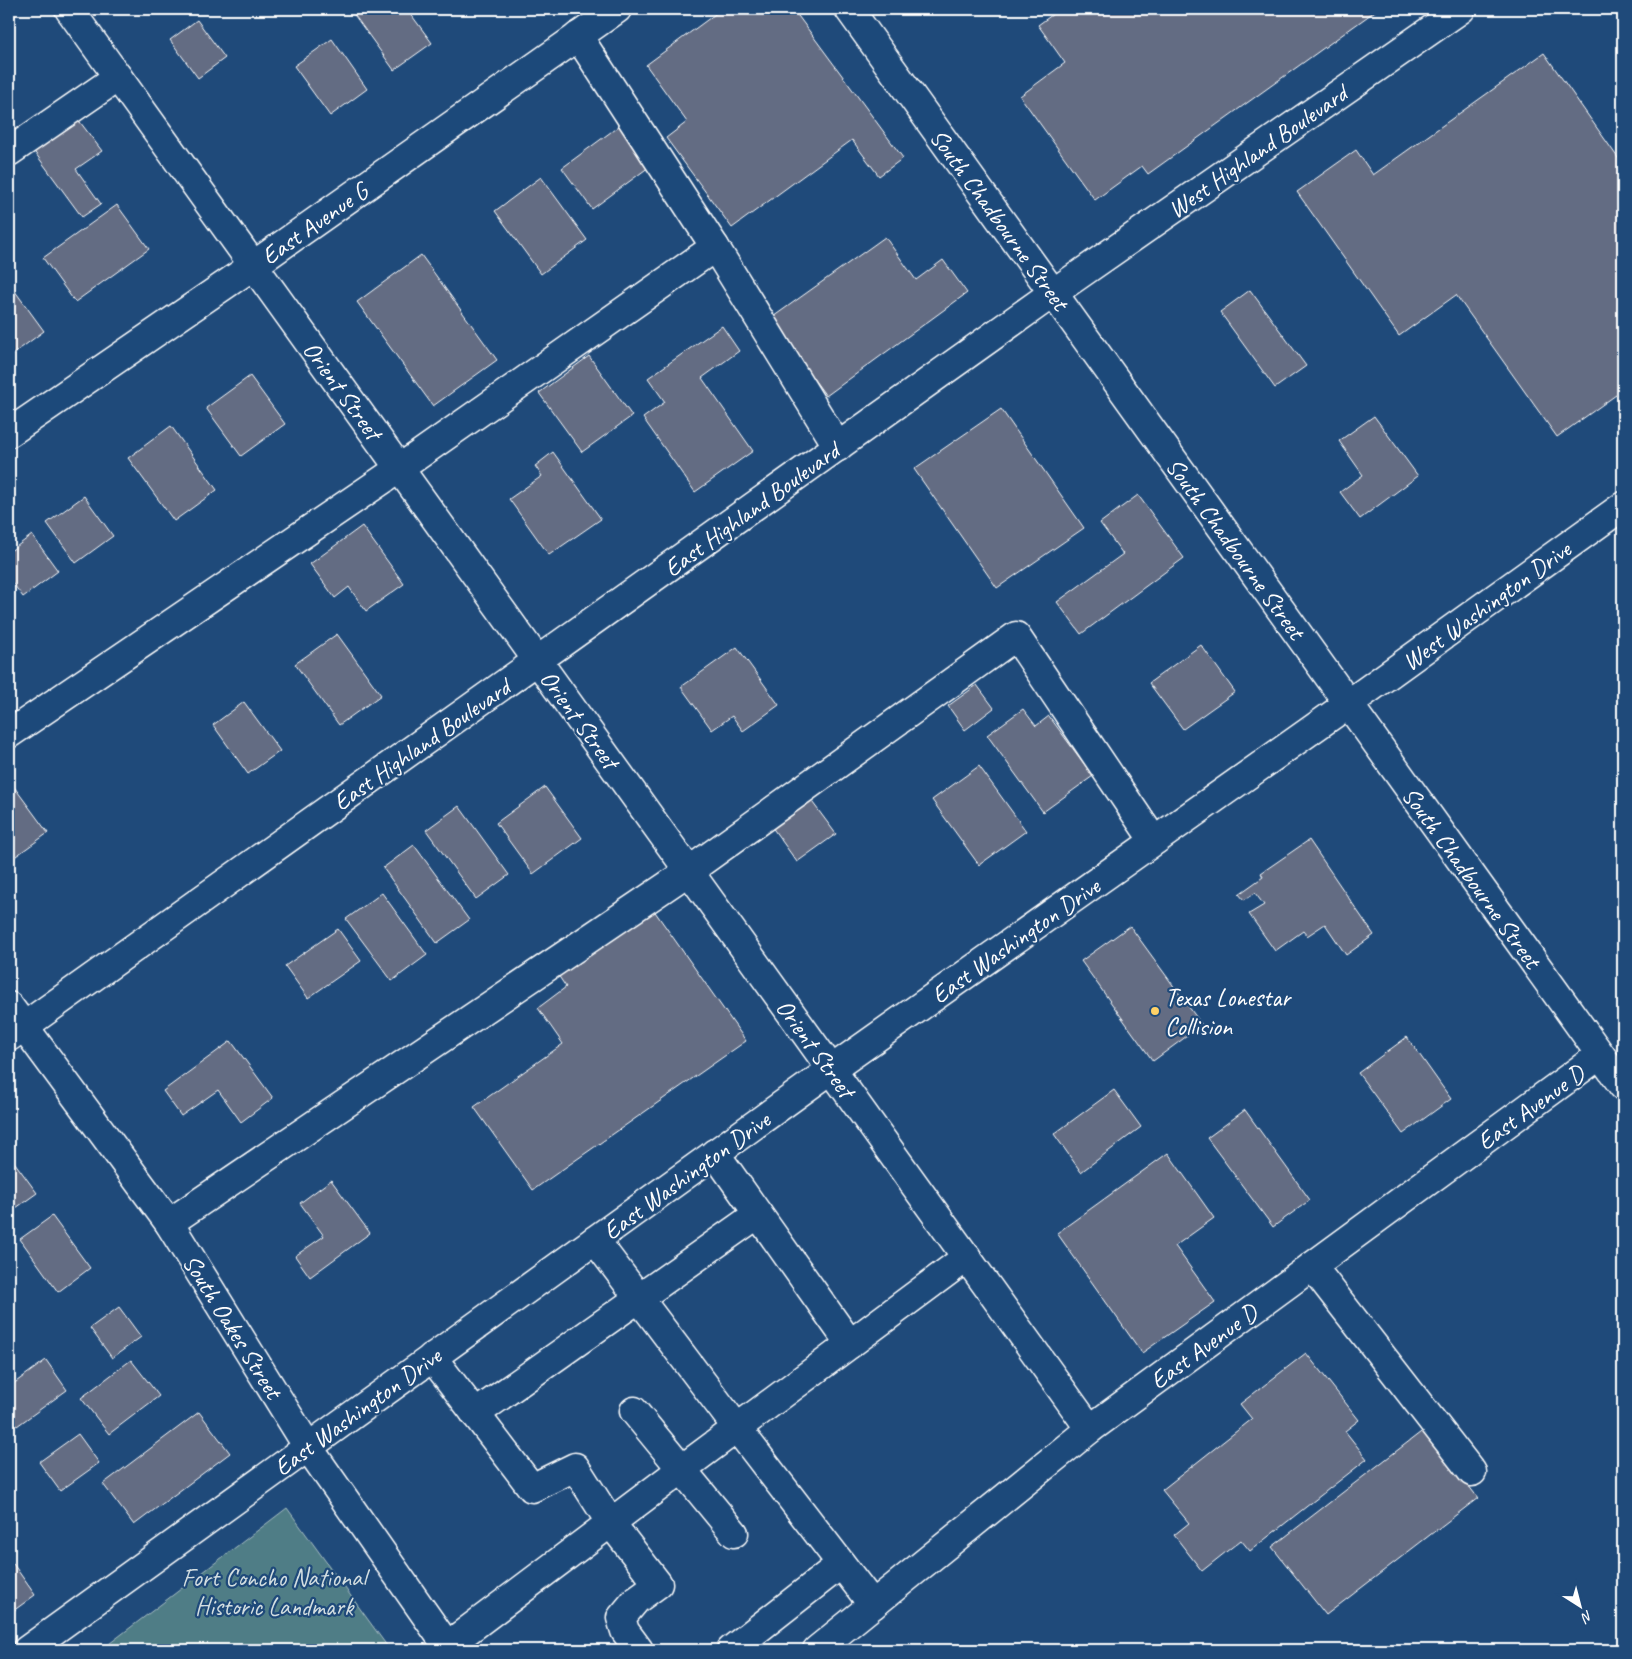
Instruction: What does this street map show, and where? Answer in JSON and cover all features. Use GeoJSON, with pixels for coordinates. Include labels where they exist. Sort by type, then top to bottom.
{"type":"FeatureCollection","features":[{"type":"Feature","properties":{"kind":"street","name":"Orient Street"},"geometry":{"type":"LineString","coordinates":[[69,9],[1090,1429]]}},
{"type":"Feature","properties":{"kind":"street","name":"East Avenue G"},"geometry":{"type":"LineString","coordinates":[[9,433],[254,265],[617,9]]}},
{"type":"Feature","properties":{"kind":"street","name":"South Chadbourne Street"},"geometry":{"type":"LineString","coordinates":[[849,9],[1623,1086]]}},
{"type":"Feature","properties":{"kind":"street","name":"West Highland Boulevard"},"geometry":{"type":"LineString","coordinates":[[1053,293],[1461,9]]}},
{"type":"Feature","properties":{"kind":"street"},"geometry":{"type":"LineString","coordinates":[[578,36],[715,247],[838,447]]}},
{"type":"Feature","properties":{"kind":"street"},"geometry":{"type":"LineString","coordinates":[[9,152],[118,77]]}},
{"type":"Feature","properties":{"kind":"street"},"geometry":{"type":"LineString","coordinates":[[9,734],[400,468],[715,247]]}},
{"type":"Feature","properties":{"kind":"street","name":"East Highland Boulevard"},"geometry":{"type":"LineString","coordinates":[[13,1023],[538,661],[1053,293]]}},
{"type":"Feature","properties":{"kind":"street","name":"West Washington Drive"},"geometry":{"type":"LineString","coordinates":[[1348,704],[1623,506]]}},
{"type":"Feature","properties":{"kind":"street"},"geometry":{"type":"LineString","coordinates":[[168,1223],[689,871],[1016,636],[1154,841]]}},
{"type":"Feature","properties":{"kind":"street","name":"East Washington Drive"},"geometry":{"type":"LineString","coordinates":[[26,1650],[832,1069],[1348,704]]}},
{"type":"Feature","properties":{"kind":"street","name":"South Oakes Street"},"geometry":{"type":"LineString","coordinates":[[13,1023],[168,1223],[308,1446],[448,1648]]}},
{"type":"Feature","properties":{"kind":"street","name":"East Avenue D"},"geometry":{"type":"LineString","coordinates":[[817,1650],[1090,1429],[1600,1055]]}},
{"type":"Feature","properties":{"kind":"street"},"geometry":{"type":"LineString","coordinates":[[715,1154],[850,1344]]}},
{"type":"Feature","properties":{"kind":"street"},"geometry":{"type":"LineString","coordinates":[[475,1414],[758,1214]]}},
{"type":"Feature","properties":{"kind":"street"},"geometry":{"type":"LineString","coordinates":[[595,1240],[872,1605]]}},
{"type":"Feature","properties":{"kind":"street"},"geometry":{"type":"LineString","coordinates":[[448,1648],[610,1522],[967,1257]]}},
{"type":"Feature","properties":{"kind":"street"},"geometry":{"type":"LineString","coordinates":[[1312,1266],[1472,1472]]}},
{"type":"Feature","properties":{"kind":"street"},"geometry":{"type":"LineString","coordinates":[[432,1357],[532,1488],[575,1467],[610,1522],[658,1584],[636,1600],[621,1618],[625,1631],[640,1650]]}},
{"type":"Feature","properties":{"kind":"street"},"geometry":{"type":"LineString","coordinates":[[634,1411],[734,1533]]}},
{"type":"Feature","properties":{"kind":"street"},"geometry":{"type":"LineString","coordinates":[[731,1650],[841,1564]]}},
{"type":"Feature","properties":{"kind":"green space","name":"Fort Concho National Historic Landmark"},"geometry":{"type":"Polygon","coordinates":[[[287,1508],[390,1650],[101,1650],[287,1508]]]}},
{"type":"Feature","properties":{"kind":"building"},"geometry":{"type":"Polygon","coordinates":[[[350,9],[407,9],[432,43],[394,70],[350,9]]]}},
{"type":"Feature","properties":{"kind":"building"},"geometry":{"type":"Polygon","coordinates":[[[722,9],[793,9],[903,158],[879,176],[852,140],[732,228],[666,138],[687,122],[646,65],[722,9]]]}},
{"type":"Feature","properties":{"kind":"building"},"geometry":{"type":"Polygon","coordinates":[[[1060,9],[1378,9],[1148,174],[1142,166],[1095,200],[1020,96],[1065,63],[1038,25],[1060,9]]]}},
{"type":"Feature","properties":{"kind":"building"},"geometry":{"type":"Polygon","coordinates":[[[197,20],[225,58],[198,78],[170,40],[197,20]]]}},
{"type":"Feature","properties":{"kind":"building"},"geometry":{"type":"Polygon","coordinates":[[[332,39],[367,89],[330,116],[294,66],[332,39]]]}},
{"type":"Feature","properties":{"kind":"building"},"geometry":{"type":"Polygon","coordinates":[[[1544,53],[1623,165],[1623,390],[1557,437],[1456,295],[1399,336],[1297,192],[1356,150],[1373,175],[1544,53]]]}},
{"type":"Feature","properties":{"kind":"building"},"geometry":{"type":"Polygon","coordinates":[[[77,118],[102,151],[76,169],[101,204],[82,217],[33,150],[77,118]]]}},
{"type":"Feature","properties":{"kind":"building"},"geometry":{"type":"Polygon","coordinates":[[[619,126],[649,167],[592,209],[562,168],[619,126]]]}},
{"type":"Feature","properties":{"kind":"building"},"geometry":{"type":"Polygon","coordinates":[[[541,177],[587,240],[541,274],[495,211],[541,177]]]}},
{"type":"Feature","properties":{"kind":"building"},"geometry":{"type":"Polygon","coordinates":[[[117,205],[149,249],[75,302],[43,258],[117,205]]]}},
{"type":"Feature","properties":{"kind":"building"},"geometry":{"type":"Polygon","coordinates":[[[885,237],[916,280],[943,260],[967,293],[826,396],[770,319],[885,237]]]}},
{"type":"Feature","properties":{"kind":"building"},"geometry":{"type":"Polygon","coordinates":[[[421,255],[497,360],[433,406],[357,302],[421,255]]]}},
{"type":"Feature","properties":{"kind":"building"},"geometry":{"type":"Polygon","coordinates":[[[9,283],[44,331],[9,357],[9,283]]]}},
{"type":"Feature","properties":{"kind":"building"},"geometry":{"type":"Polygon","coordinates":[[[1250,290],[1306,366],[1275,388],[1220,312],[1250,290]]]}},
{"type":"Feature","properties":{"kind":"building"},"geometry":{"type":"Polygon","coordinates":[[[722,326],[739,351],[702,378],[753,451],[695,492],[643,418],[665,402],[648,378],[722,326]]]}},
{"type":"Feature","properties":{"kind":"building"},"geometry":{"type":"Polygon","coordinates":[[[589,356],[632,416],[582,452],[539,393],[589,356]]]}},
{"type":"Feature","properties":{"kind":"building"},"geometry":{"type":"Polygon","coordinates":[[[250,376],[285,424],[241,456],[206,408],[250,376]]]}},
{"type":"Feature","properties":{"kind":"building"},"geometry":{"type":"Polygon","coordinates":[[[1001,409],[1084,528],[997,588],[914,469],[1001,409]]]}},
{"type":"Feature","properties":{"kind":"building"},"geometry":{"type":"Polygon","coordinates":[[[1374,416],[1418,476],[1360,519],[1340,492],[1363,475],[1339,441],[1374,416]]]}},
{"type":"Feature","properties":{"kind":"building"},"geometry":{"type":"Polygon","coordinates":[[[171,426],[217,490],[174,521],[128,458],[171,426]]]}},
{"type":"Feature","properties":{"kind":"building"},"geometry":{"type":"Polygon","coordinates":[[[553,452],[601,519],[549,555],[509,499],[542,476],[535,466],[553,452]]]}},
{"type":"Feature","properties":{"kind":"building"},"geometry":{"type":"Polygon","coordinates":[[[1138,495],[1184,558],[1081,634],[1057,602],[1123,554],[1100,523],[1138,495]]]}},
{"type":"Feature","properties":{"kind":"building"},"geometry":{"type":"Polygon","coordinates":[[[84,496],[113,536],[76,563],[47,523],[84,496]]]}},
{"type":"Feature","properties":{"kind":"building"},"geometry":{"type":"Polygon","coordinates":[[[362,526],[404,584],[366,611],[349,587],[335,598],[310,564],[362,526]]]}},
{"type":"Feature","properties":{"kind":"building"},"geometry":{"type":"Polygon","coordinates":[[[32,535],[58,571],[23,597],[9,578],[9,552],[32,535]]]}},
{"type":"Feature","properties":{"kind":"building"},"geometry":{"type":"Polygon","coordinates":[[[337,634],[381,695],[339,725],[295,664],[337,634]]]}},
{"type":"Feature","properties":{"kind":"building"},"geometry":{"type":"Polygon","coordinates":[[[1201,645],[1235,692],[1183,729],[1149,683],[1201,645]]]}},
{"type":"Feature","properties":{"kind":"building"},"geometry":{"type":"Polygon","coordinates":[[[737,647],[779,705],[743,731],[732,716],[712,730],[681,687],[737,647]]]}},
{"type":"Feature","properties":{"kind":"building"},"geometry":{"type":"Polygon","coordinates":[[[977,685],[994,708],[965,730],[948,706],[977,685]]]}},
{"type":"Feature","properties":{"kind":"building"},"geometry":{"type":"Polygon","coordinates":[[[244,702],[280,751],[248,774],[213,725],[244,702]]]}},
{"type":"Feature","properties":{"kind":"building"},"geometry":{"type":"Polygon","coordinates":[[[1023,709],[1036,726],[1049,716],[1093,776],[1043,812],[987,735],[1023,709]]]}},
{"type":"Feature","properties":{"kind":"building"},"geometry":{"type":"Polygon","coordinates":[[[979,766],[1026,831],[979,865],[932,800],[979,766]]]}},
{"type":"Feature","properties":{"kind":"building"},"geometry":{"type":"Polygon","coordinates":[[[9,780],[48,833],[9,861],[9,780]]]}},
{"type":"Feature","properties":{"kind":"building"},"geometry":{"type":"Polygon","coordinates":[[[545,787],[582,838],[533,874],[496,823],[545,787]]]}},
{"type":"Feature","properties":{"kind":"building"},"geometry":{"type":"Polygon","coordinates":[[[807,795],[836,834],[797,862],[769,823],[807,795]]]}},
{"type":"Feature","properties":{"kind":"building"},"geometry":{"type":"Polygon","coordinates":[[[459,806],[509,875],[476,899],[426,830],[459,806]]]}},
{"type":"Feature","properties":{"kind":"building"},"geometry":{"type":"Polygon","coordinates":[[[1309,840],[1374,935],[1346,955],[1325,924],[1307,936],[1303,931],[1275,951],[1249,914],[1264,905],[1255,893],[1244,900],[1239,894],[1263,877],[1261,873],[1309,840]]]}},
{"type":"Feature","properties":{"kind":"building"},"geometry":{"type":"Polygon","coordinates":[[[414,845],[469,920],[437,943],[383,868],[414,845]]]}},
{"type":"Feature","properties":{"kind":"building"},"geometry":{"type":"Polygon","coordinates":[[[382,893],[427,955],[392,981],[346,919],[382,893]]]}},
{"type":"Feature","properties":{"kind":"building"},"geometry":{"type":"Polygon","coordinates":[[[653,909],[746,1041],[533,1190],[474,1107],[563,1044],[538,1008],[566,987],[558,975],[653,909]]]}},
{"type":"Feature","properties":{"kind":"building"},"geometry":{"type":"Polygon","coordinates":[[[1130,926],[1202,1025],[1153,1061],[1081,961],[1130,926]]]}},
{"type":"Feature","properties":{"kind":"building"},"geometry":{"type":"Polygon","coordinates":[[[338,929],[361,961],[308,998],[285,966],[338,929]]]}},
{"type":"Feature","properties":{"kind":"building"},"geometry":{"type":"Polygon","coordinates":[[[1407,1037],[1451,1099],[1403,1134],[1358,1073],[1407,1037]]]}},
{"type":"Feature","properties":{"kind":"building"},"geometry":{"type":"Polygon","coordinates":[[[231,1041],[273,1098],[241,1122],[218,1090],[181,1116],[163,1091],[231,1041]]]}},
{"type":"Feature","properties":{"kind":"building"},"geometry":{"type":"Polygon","coordinates":[[[1114,1090],[1141,1127],[1081,1172],[1054,1134],[1114,1090]]]}},
{"type":"Feature","properties":{"kind":"building"},"geometry":{"type":"Polygon","coordinates":[[[1245,1110],[1310,1200],[1273,1227],[1207,1138],[1245,1110]]]}},
{"type":"Feature","properties":{"kind":"building"},"geometry":{"type":"Polygon","coordinates":[[[1168,1153],[1214,1218],[1175,1246],[1215,1302],[1142,1353],[1057,1233],[1168,1153]]]}},
{"type":"Feature","properties":{"kind":"building"},"geometry":{"type":"Polygon","coordinates":[[[9,1155],[37,1193],[9,1213],[9,1155]]]}},
{"type":"Feature","properties":{"kind":"building"},"geometry":{"type":"Polygon","coordinates":[[[331,1180],[370,1233],[310,1277],[295,1256],[324,1236],[300,1203],[331,1180]]]}},
{"type":"Feature","properties":{"kind":"building"},"geometry":{"type":"Polygon","coordinates":[[[52,1216],[90,1268],[58,1292],[20,1239],[52,1216]]]}},
{"type":"Feature","properties":{"kind":"building"},"geometry":{"type":"Polygon","coordinates":[[[119,1307],[141,1337],[112,1358],[90,1328],[119,1307]]]}},
{"type":"Feature","properties":{"kind":"building"},"geometry":{"type":"Polygon","coordinates":[[[1306,1353],[1359,1420],[1345,1431],[1367,1459],[1250,1551],[1241,1540],[1202,1571],[1174,1535],[1189,1523],[1162,1490],[1252,1419],[1240,1404],[1306,1353]]]}},
{"type":"Feature","properties":{"kind":"building"},"geometry":{"type":"Polygon","coordinates":[[[46,1360],[67,1390],[17,1426],[9,1414],[9,1387],[46,1360]]]}},
{"type":"Feature","properties":{"kind":"building"},"geometry":{"type":"Polygon","coordinates":[[[131,1360],[159,1396],[109,1434],[81,1398],[131,1360]]]}},
{"type":"Feature","properties":{"kind":"building"},"geometry":{"type":"Polygon","coordinates":[[[199,1412],[230,1453],[134,1525],[103,1484],[199,1412]]]}},
{"type":"Feature","properties":{"kind":"building"},"geometry":{"type":"Polygon","coordinates":[[[1425,1429],[1478,1498],[1326,1615],[1272,1547],[1425,1429]]]}},
{"type":"Feature","properties":{"kind":"building"},"geometry":{"type":"Polygon","coordinates":[[[78,1434],[99,1463],[60,1491],[39,1462],[78,1434]]]}},
{"type":"Feature","properties":{"kind":"building"},"geometry":{"type":"Polygon","coordinates":[[[9,1558],[35,1595],[9,1614],[9,1558]]]}},
{"type":"Feature","properties":{"kind":"place","name":"Texas Lonestar Collision"},"geometry":{"type":"Point","coordinates":[1155,1011]}}]}
